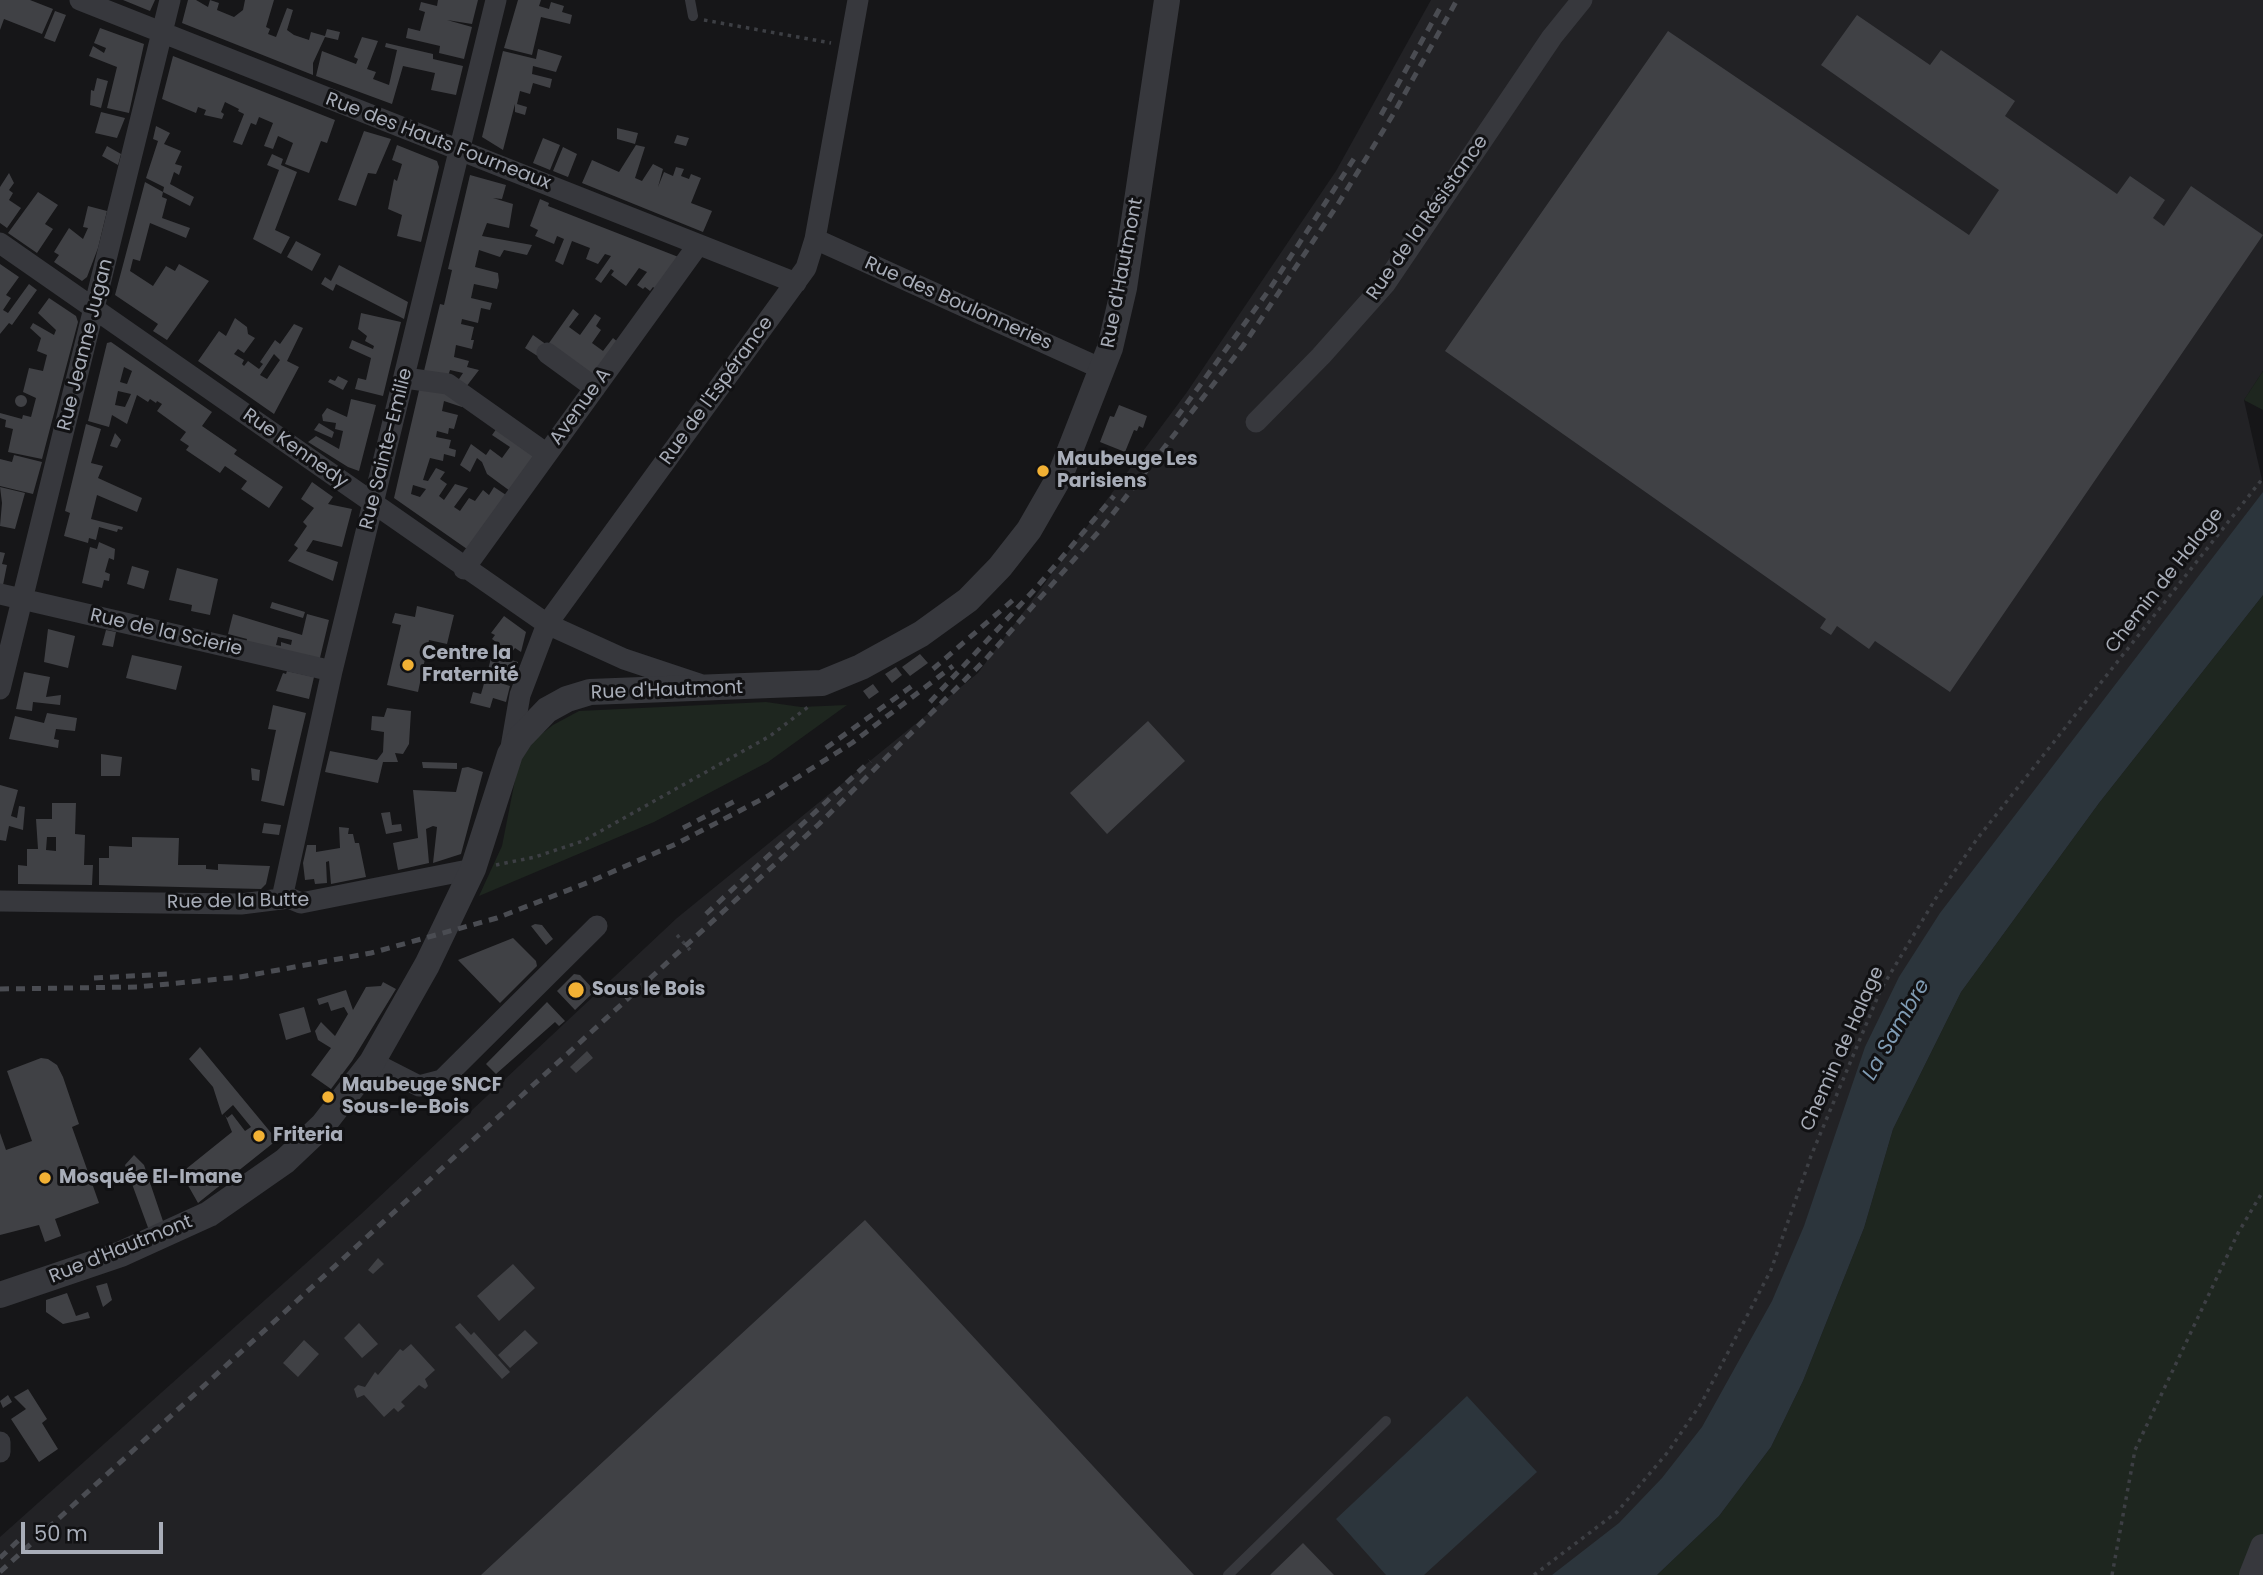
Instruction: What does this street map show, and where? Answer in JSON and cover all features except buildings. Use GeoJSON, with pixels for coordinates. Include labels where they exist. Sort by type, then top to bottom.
{"type":"FeatureCollection","features":[{"type":"Feature","properties":{"kind":"street","name":"Rue des Hauts Fourneaux"},"geometry":{"type":"LineString","coordinates":[[80,0],[796,284]]}},
{"type":"Feature","properties":{"kind":"street","name":"Rue Jeanne Jugan"},"geometry":{"type":"LineString","coordinates":[[0,689],[96,311],[170,0]]}},
{"type":"Feature","properties":{"kind":"street","name":"Rue Sainte-Emilie"},"geometry":{"type":"LineString","coordinates":[[282,898],[331,671],[374,505],[496,0]]}},
{"type":"Feature","properties":{"kind":"street","name":"Rue de l'Espérance"},"geometry":{"type":"LineString","coordinates":[[510,754],[520,695],[547,624],[806,268],[815,239],[858,0]]}},
{"type":"Feature","properties":{"kind":"street","name":"Rue d'Hautmont"},"geometry":{"type":"LineString","coordinates":[[0,1295],[121,1254],[209,1214],[304,1143],[337,1109],[372,1062],[427,965],[468,879],[510,754],[534,722],[567,699],[590,692],[822,683],[861,667],[920,634],[968,600],[1000,567],[1029,530],[1060,476],[1102,369],[1124,288],[1167,0]]}},
{"type":"Feature","properties":{"kind":"street","name":"Rue de la Résistance"},"geometry":{"type":"LineString","coordinates":[[1256,422],[1321,356],[1385,284],[1552,37],[1582,0]]}},
{"type":"Feature","properties":{"kind":"street","name":"Rue des Boulonneries"},"geometry":{"type":"LineString","coordinates":[[815,239],[1102,369]]}},
{"type":"Feature","properties":{"kind":"street","name":"Rue Kennedy"},"geometry":{"type":"LineString","coordinates":[[0,243],[464,569],[547,624],[624,659],[714,689]]}},
{"type":"Feature","properties":{"kind":"street","name":"Avenue A"},"geometry":{"type":"LineString","coordinates":[[464,569],[698,246]]}},
{"type":"Feature","properties":{"kind":"street"},"geometry":{"type":"LineString","coordinates":[[547,353],[595,388]]}},
{"type":"Feature","properties":{"kind":"street"},"geometry":{"type":"LineString","coordinates":[[405,378],[448,384],[547,454]]}},
{"type":"Feature","properties":{"kind":"street","name":"Rue de la Scierie"},"geometry":{"type":"LineString","coordinates":[[0,594],[331,671]]}},
{"type":"Feature","properties":{"kind":"street","name":"Rue de la Butte"},"geometry":{"type":"LineString","coordinates":[[0,901],[241,904],[282,898],[297,903],[468,879]]}},
{"type":"Feature","properties":{"kind":"street"},"geometry":{"type":"LineString","coordinates":[[372,1062],[419,1086],[442,1080],[597,926]]}},
{"type":"Feature","properties":{"kind":"street"},"geometry":{"type":"LineString","coordinates":[[0,1442],[0,1452]]}},
{"type":"Feature","properties":{"kind":"street"},"geometry":{"type":"LineString","coordinates":[[2252,1575],[2263,1547]]}},
{"type":"Feature","properties":{"kind":"lane"},"geometry":{"type":"LineString","coordinates":[[690,0],[693,16]]}},
{"type":"Feature","properties":{"kind":"lane"},"geometry":{"type":"LineString","coordinates":[[1228,1575],[1385,1421]]}},
{"type":"Feature","properties":{"kind":"path"},"geometry":{"type":"LineString","coordinates":[[693,16],[850,47]]}},
{"type":"Feature","properties":{"kind":"path","name":"Chemin de Halage"},"geometry":{"type":"LineString","coordinates":[[1534,1575],[1617,1511],[1668,1452],[1702,1402],[1771,1269],[1811,1156],[1888,977],[1936,898],[1986,828],[2263,478]]}},
{"type":"Feature","properties":{"kind":"path"},"geometry":{"type":"LineString","coordinates":[[468,879],[583,841],[770,736],[811,704],[822,683]]}},
{"type":"Feature","properties":{"kind":"path"},"geometry":{"type":"LineString","coordinates":[[677,935],[690,950]]}},
{"type":"Feature","properties":{"kind":"path"},"geometry":{"type":"LineString","coordinates":[[2112,1575],[2135,1450],[2238,1233],[2263,1191]]}},
{"type":"Feature","properties":{"kind":"shaded area"},"geometry":{"type":"Polygon","coordinates":[[[1431,0],[2263,0],[2263,371],[2244,400],[2263,484],[2263,595],[2099,803],[1961,992],[1893,1129],[1864,1228],[1657,1575],[0,1575],[0,1537],[360,1215],[677,918],[978,673],[1187,392],[1336,171],[1431,0]]]}},
{"type":"Feature","properties":{"kind":"shaded area"},"geometry":{"type":"Polygon","coordinates":[[[2263,371],[2263,410],[2244,400],[2263,371]]]}},
{"type":"Feature","properties":{"kind":"shaded area"},"geometry":{"type":"Polygon","coordinates":[[[2263,595],[2263,1575],[1657,1575],[1719,1516],[1771,1447],[1803,1381],[1864,1228],[1893,1129],[1961,992],[2099,803],[2263,595]]]}},
{"type":"Feature","properties":{"kind":"shaded area"},"geometry":{"type":"Polygon","coordinates":[[[766,702],[801,707],[847,705],[768,762],[654,822],[479,896],[502,846],[518,765],[535,739],[553,725],[579,711],[766,702]]]}},
{"type":"Feature","properties":{"kind":"water","name":"La Sambre"},"geometry":{"type":"Polygon","coordinates":[[[2263,492],[2263,595],[2099,803],[1961,992],[1893,1129],[1864,1228],[1803,1381],[1771,1447],[1719,1516],[1657,1575],[1552,1575],[1619,1523],[1662,1478],[1702,1427],[1772,1301],[1804,1226],[1865,1047],[1899,977],[1940,913],[2263,492]]]}},
{"type":"Feature","properties":{"kind":"water"},"geometry":{"type":"Polygon","coordinates":[[[1467,1396],[1537,1472],[1424,1575],[1386,1575],[1336,1519],[1467,1396]]]}},
{"type":"Feature","properties":{"kind":"railway"},"geometry":{"type":"LineString","coordinates":[[0,1572],[819,824],[986,659],[1101,529],[1243,346],[1338,204],[1394,113],[1457,0]]}},
{"type":"Feature","properties":{"kind":"railway"},"geometry":{"type":"LineString","coordinates":[[1381,115],[1440,8]]}},
{"type":"Feature","properties":{"kind":"railway"},"geometry":{"type":"LineString","coordinates":[[1177,417],[1269,290],[1357,154]]}},
{"type":"Feature","properties":{"kind":"railway"},"geometry":{"type":"LineString","coordinates":[[930,702],[1036,588],[1114,496]]}},
{"type":"Feature","properties":{"kind":"railway"},"geometry":{"type":"LineString","coordinates":[[933,669],[1013,600]]}},
{"type":"Feature","properties":{"kind":"railway"},"geometry":{"type":"LineString","coordinates":[[0,989],[137,987],[240,977],[371,953],[497,918],[676,844],[768,796],[852,743],[953,666]]}},
{"type":"Feature","properties":{"kind":"railway"},"geometry":{"type":"LineString","coordinates":[[826,748],[912,686]]}},
{"type":"Feature","properties":{"kind":"railway"},"geometry":{"type":"LineString","coordinates":[[706,914],[870,761]]}},
{"type":"Feature","properties":{"kind":"railway"},"geometry":{"type":"LineString","coordinates":[[683,828],[739,799]]}},
{"type":"Feature","properties":{"kind":"railway"},"geometry":{"type":"LineString","coordinates":[[94,978],[168,974]]}},
{"type":"Feature","properties":{"kind":"railway"},"geometry":{"type":"LineString","coordinates":[[0,1558],[23,1536]]}},
{"type":"Feature","properties":{"kind":"place","name":"Maubeuge Les Parisiens"},"geometry":{"type":"Point","coordinates":[1043,471]}},
{"type":"Feature","properties":{"kind":"place","name":"Centre la Fraternité"},"geometry":{"type":"Point","coordinates":[408,665]}},
{"type":"Feature","properties":{"kind":"place","name":"Sous le Bois"},"geometry":{"type":"Point","coordinates":[576,990]}},
{"type":"Feature","properties":{"kind":"place","name":"Maubeuge SNCF Sous-le-Bois"},"geometry":{"type":"Point","coordinates":[328,1097]}},
{"type":"Feature","properties":{"kind":"place","name":"Friteria"},"geometry":{"type":"Point","coordinates":[259,1136]}},
{"type":"Feature","properties":{"kind":"place","name":"Mosquée El-Imane"},"geometry":{"type":"Point","coordinates":[45,1178]}}]}
